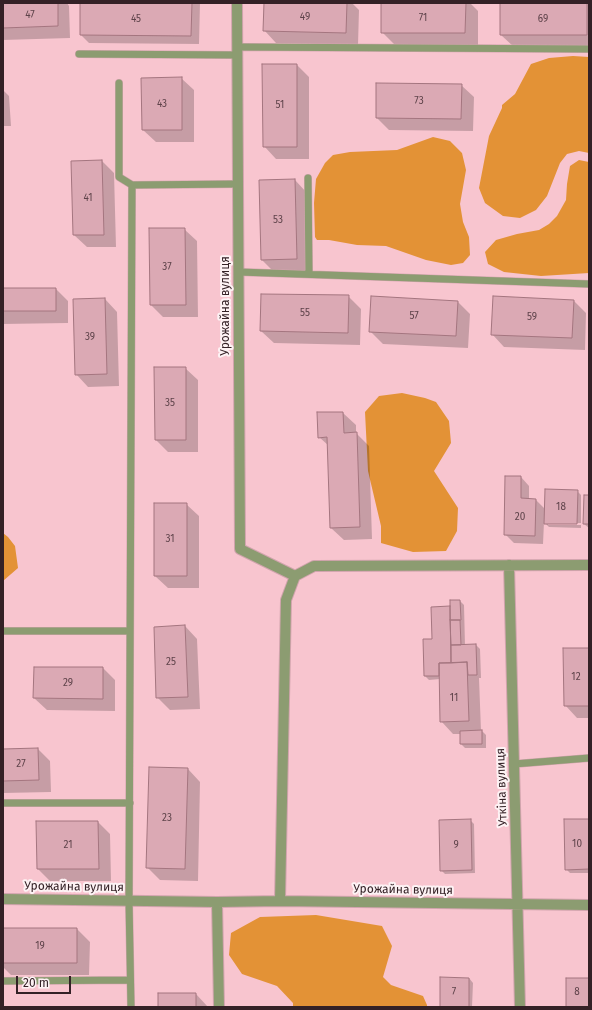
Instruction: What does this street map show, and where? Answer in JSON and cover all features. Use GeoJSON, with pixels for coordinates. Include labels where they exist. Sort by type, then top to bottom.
{"type":"FeatureCollection","features":[{"type":"Feature","properties":{"kind":"street","name":"Урожайна вулиця"},"geometry":{"type":"LineString","coordinates":[[237,3],[240,549],[295,576]]}},
{"type":"Feature","properties":{"kind":"street","name":"Уткiна вулиця"},"geometry":{"type":"LineString","coordinates":[[509,565],[520,1007]]}},
{"type":"Feature","properties":{"kind":"street"},"geometry":{"type":"LineString","coordinates":[[280,901],[286,600],[295,576],[314,566],[589,565]]}},
{"type":"Feature","properties":{"kind":"street","name":"Урожайна вулиця"},"geometry":{"type":"LineString","coordinates":[[3,899],[589,905]]}},
{"type":"Feature","properties":{"kind":"street"},"geometry":{"type":"LineString","coordinates":[[216,902],[219,1007]]}},
{"type":"Feature","properties":{"kind":"lane"},"geometry":{"type":"LineString","coordinates":[[79,54],[237,51],[589,49]]}},
{"type":"Feature","properties":{"kind":"lane"},"geometry":{"type":"LineString","coordinates":[[119,83],[119,177],[132,185],[238,184]]}},
{"type":"Feature","properties":{"kind":"lane"},"geometry":{"type":"LineString","coordinates":[[308,178],[309,274]]}},
{"type":"Feature","properties":{"kind":"lane"},"geometry":{"type":"LineString","coordinates":[[131,1007],[129,901],[132,185]]}},
{"type":"Feature","properties":{"kind":"lane"},"geometry":{"type":"LineString","coordinates":[[238,272],[589,284]]}},
{"type":"Feature","properties":{"kind":"lane"},"geometry":{"type":"LineString","coordinates":[[3,631],[130,631]]}},
{"type":"Feature","properties":{"kind":"lane"},"geometry":{"type":"LineString","coordinates":[[514,764],[589,758]]}},
{"type":"Feature","properties":{"kind":"lane"},"geometry":{"type":"LineString","coordinates":[[3,803],[130,803]]}},
{"type":"Feature","properties":{"kind":"lane"},"geometry":{"type":"LineString","coordinates":[[3,982],[130,980]]}},
{"type":"Feature","properties":{"kind":"shaded area"},"geometry":{"type":"Polygon","coordinates":[[[573,56],[589,57],[589,153],[579,151],[567,154],[560,163],[547,196],[536,210],[520,218],[503,216],[485,203],[479,188],[489,136],[502,105],[515,94],[531,64],[549,58],[573,56]]]}},
{"type":"Feature","properties":{"kind":"shaded area"},"geometry":{"type":"Polygon","coordinates":[[[433,137],[450,141],[462,153],[466,170],[460,204],[463,222],[469,237],[470,255],[463,263],[451,265],[426,260],[386,246],[357,245],[329,240],[317,240],[315,237],[314,203],[316,179],[325,163],[333,155],[350,152],[397,150],[433,137]]]}},
{"type":"Feature","properties":{"kind":"shaded area"},"geometry":{"type":"Polygon","coordinates":[[[579,160],[589,162],[589,273],[541,276],[504,272],[488,264],[485,252],[496,240],[539,230],[549,224],[557,216],[566,200],[570,166],[579,160]]]}},
{"type":"Feature","properties":{"kind":"shaded area"},"geometry":{"type":"Polygon","coordinates":[[[402,393],[436,402],[449,421],[451,443],[434,471],[458,508],[457,531],[446,551],[413,552],[381,543],[381,526],[368,471],[365,412],[379,396],[402,393]]]}},
{"type":"Feature","properties":{"kind":"shaded area"},"geometry":{"type":"Polygon","coordinates":[[[3,533],[15,546],[18,568],[3,581],[3,533]]]}},
{"type":"Feature","properties":{"kind":"shaded area"},"geometry":{"type":"Polygon","coordinates":[[[316,915],[382,926],[392,946],[383,977],[391,985],[423,996],[427,1007],[293,1007],[293,1003],[277,986],[242,974],[229,955],[231,933],[260,917],[316,915]]]}},
{"type":"Feature","properties":{"kind":"building"},"geometry":{"type":"Polygon","coordinates":[[[3,3],[58,3],[58,26],[3,28],[3,3]]]}},
{"type":"Feature","properties":{"kind":"building"},"geometry":{"type":"Polygon","coordinates":[[[80,3],[192,3],[191,36],[80,35],[80,3]]]}},
{"type":"Feature","properties":{"kind":"building"},"geometry":{"type":"Polygon","coordinates":[[[264,3],[347,3],[346,33],[263,31],[264,3]]]}},
{"type":"Feature","properties":{"kind":"building"},"geometry":{"type":"Polygon","coordinates":[[[381,3],[466,3],[465,33],[381,33],[381,3]]]}},
{"type":"Feature","properties":{"kind":"building"},"geometry":{"type":"Polygon","coordinates":[[[500,3],[587,3],[587,35],[500,35],[500,3]]]}},
{"type":"Feature","properties":{"kind":"building"},"geometry":{"type":"Polygon","coordinates":[[[262,64],[297,64],[297,147],[263,147],[262,64]]]}},
{"type":"Feature","properties":{"kind":"building"},"geometry":{"type":"Polygon","coordinates":[[[182,77],[182,130],[142,130],[141,78],[182,77]]]}},
{"type":"Feature","properties":{"kind":"building"},"geometry":{"type":"Polygon","coordinates":[[[376,83],[462,84],[461,119],[376,118],[376,83]]]}},
{"type":"Feature","properties":{"kind":"building"},"geometry":{"type":"Polygon","coordinates":[[[102,160],[104,235],[73,235],[71,161],[102,160]]]}},
{"type":"Feature","properties":{"kind":"building"},"geometry":{"type":"Polygon","coordinates":[[[295,179],[297,259],[261,260],[259,180],[295,179]]]}},
{"type":"Feature","properties":{"kind":"building"},"geometry":{"type":"Polygon","coordinates":[[[149,228],[185,228],[186,305],[150,305],[149,228]]]}},
{"type":"Feature","properties":{"kind":"building"},"geometry":{"type":"Polygon","coordinates":[[[3,288],[56,288],[56,311],[3,311],[3,288]]]}},
{"type":"Feature","properties":{"kind":"building"},"geometry":{"type":"Polygon","coordinates":[[[261,294],[349,295],[348,333],[260,331],[261,294]]]}},
{"type":"Feature","properties":{"kind":"building"},"geometry":{"type":"Polygon","coordinates":[[[371,296],[458,301],[456,336],[369,332],[371,296]]]}},
{"type":"Feature","properties":{"kind":"building"},"geometry":{"type":"Polygon","coordinates":[[[493,296],[574,300],[572,338],[491,335],[493,296]]]}},
{"type":"Feature","properties":{"kind":"building"},"geometry":{"type":"Polygon","coordinates":[[[105,298],[107,374],[75,375],[73,299],[105,298]]]}},
{"type":"Feature","properties":{"kind":"building"},"geometry":{"type":"Polygon","coordinates":[[[154,367],[186,367],[186,440],[155,440],[154,367]]]}},
{"type":"Feature","properties":{"kind":"building"},"geometry":{"type":"Polygon","coordinates":[[[317,412],[343,412],[344,433],[357,432],[360,527],[330,528],[327,437],[318,438],[317,412]]]}},
{"type":"Feature","properties":{"kind":"building"},"geometry":{"type":"Polygon","coordinates":[[[505,476],[521,476],[521,498],[536,499],[535,536],[504,535],[505,476]]]}},
{"type":"Feature","properties":{"kind":"building"},"geometry":{"type":"Polygon","coordinates":[[[545,489],[578,490],[577,524],[544,524],[545,489]]]}},
{"type":"Feature","properties":{"kind":"building"},"geometry":{"type":"Polygon","coordinates":[[[584,495],[589,495],[589,524],[583,524],[584,495]]]}},
{"type":"Feature","properties":{"kind":"building"},"geometry":{"type":"Polygon","coordinates":[[[154,503],[187,503],[187,576],[154,576],[154,503]]]}},
{"type":"Feature","properties":{"kind":"building"},"geometry":{"type":"Polygon","coordinates":[[[450,600],[460,600],[461,620],[450,620],[450,600]]]}},
{"type":"Feature","properties":{"kind":"building"},"geometry":{"type":"Polygon","coordinates":[[[450,606],[451,663],[439,663],[439,676],[424,676],[423,639],[432,639],[431,607],[450,606]]]}},
{"type":"Feature","properties":{"kind":"building"},"geometry":{"type":"Polygon","coordinates":[[[450,620],[460,620],[461,645],[451,645],[450,620]]]}},
{"type":"Feature","properties":{"kind":"building"},"geometry":{"type":"Polygon","coordinates":[[[185,625],[188,697],[156,698],[154,627],[185,625]]]}},
{"type":"Feature","properties":{"kind":"building"},"geometry":{"type":"Polygon","coordinates":[[[476,644],[477,675],[468,675],[467,662],[451,663],[451,645],[476,644]]]}},
{"type":"Feature","properties":{"kind":"building"},"geometry":{"type":"Polygon","coordinates":[[[563,648],[589,648],[589,706],[564,706],[563,648]]]}},
{"type":"Feature","properties":{"kind":"building"},"geometry":{"type":"Polygon","coordinates":[[[467,662],[469,721],[440,722],[439,663],[467,662]]]}},
{"type":"Feature","properties":{"kind":"building"},"geometry":{"type":"Polygon","coordinates":[[[34,667],[103,667],[103,699],[33,698],[34,667]]]}},
{"type":"Feature","properties":{"kind":"building"},"geometry":{"type":"Polygon","coordinates":[[[482,730],[482,744],[460,744],[460,731],[482,730]]]}},
{"type":"Feature","properties":{"kind":"building"},"geometry":{"type":"Polygon","coordinates":[[[38,748],[39,780],[3,781],[3,749],[38,748]]]}},
{"type":"Feature","properties":{"kind":"building"},"geometry":{"type":"Polygon","coordinates":[[[149,767],[188,768],[185,869],[146,868],[149,767]]]}},
{"type":"Feature","properties":{"kind":"building"},"geometry":{"type":"Polygon","coordinates":[[[471,819],[472,870],[440,871],[439,820],[471,819]]]}},
{"type":"Feature","properties":{"kind":"building"},"geometry":{"type":"Polygon","coordinates":[[[564,819],[589,819],[589,869],[565,870],[564,819]]]}},
{"type":"Feature","properties":{"kind":"building"},"geometry":{"type":"Polygon","coordinates":[[[36,821],[98,821],[99,869],[37,869],[36,821]]]}},
{"type":"Feature","properties":{"kind":"building"},"geometry":{"type":"Polygon","coordinates":[[[3,928],[77,928],[77,963],[3,963],[3,928]]]}},
{"type":"Feature","properties":{"kind":"building"},"geometry":{"type":"Polygon","coordinates":[[[440,977],[469,978],[469,1007],[440,1007],[440,977]]]}},
{"type":"Feature","properties":{"kind":"building"},"geometry":{"type":"Polygon","coordinates":[[[566,978],[589,978],[589,1007],[566,1007],[566,978]]]}},
{"type":"Feature","properties":{"kind":"building"},"geometry":{"type":"Polygon","coordinates":[[[158,993],[196,993],[196,1007],[158,1007],[158,993]]]}}]}
